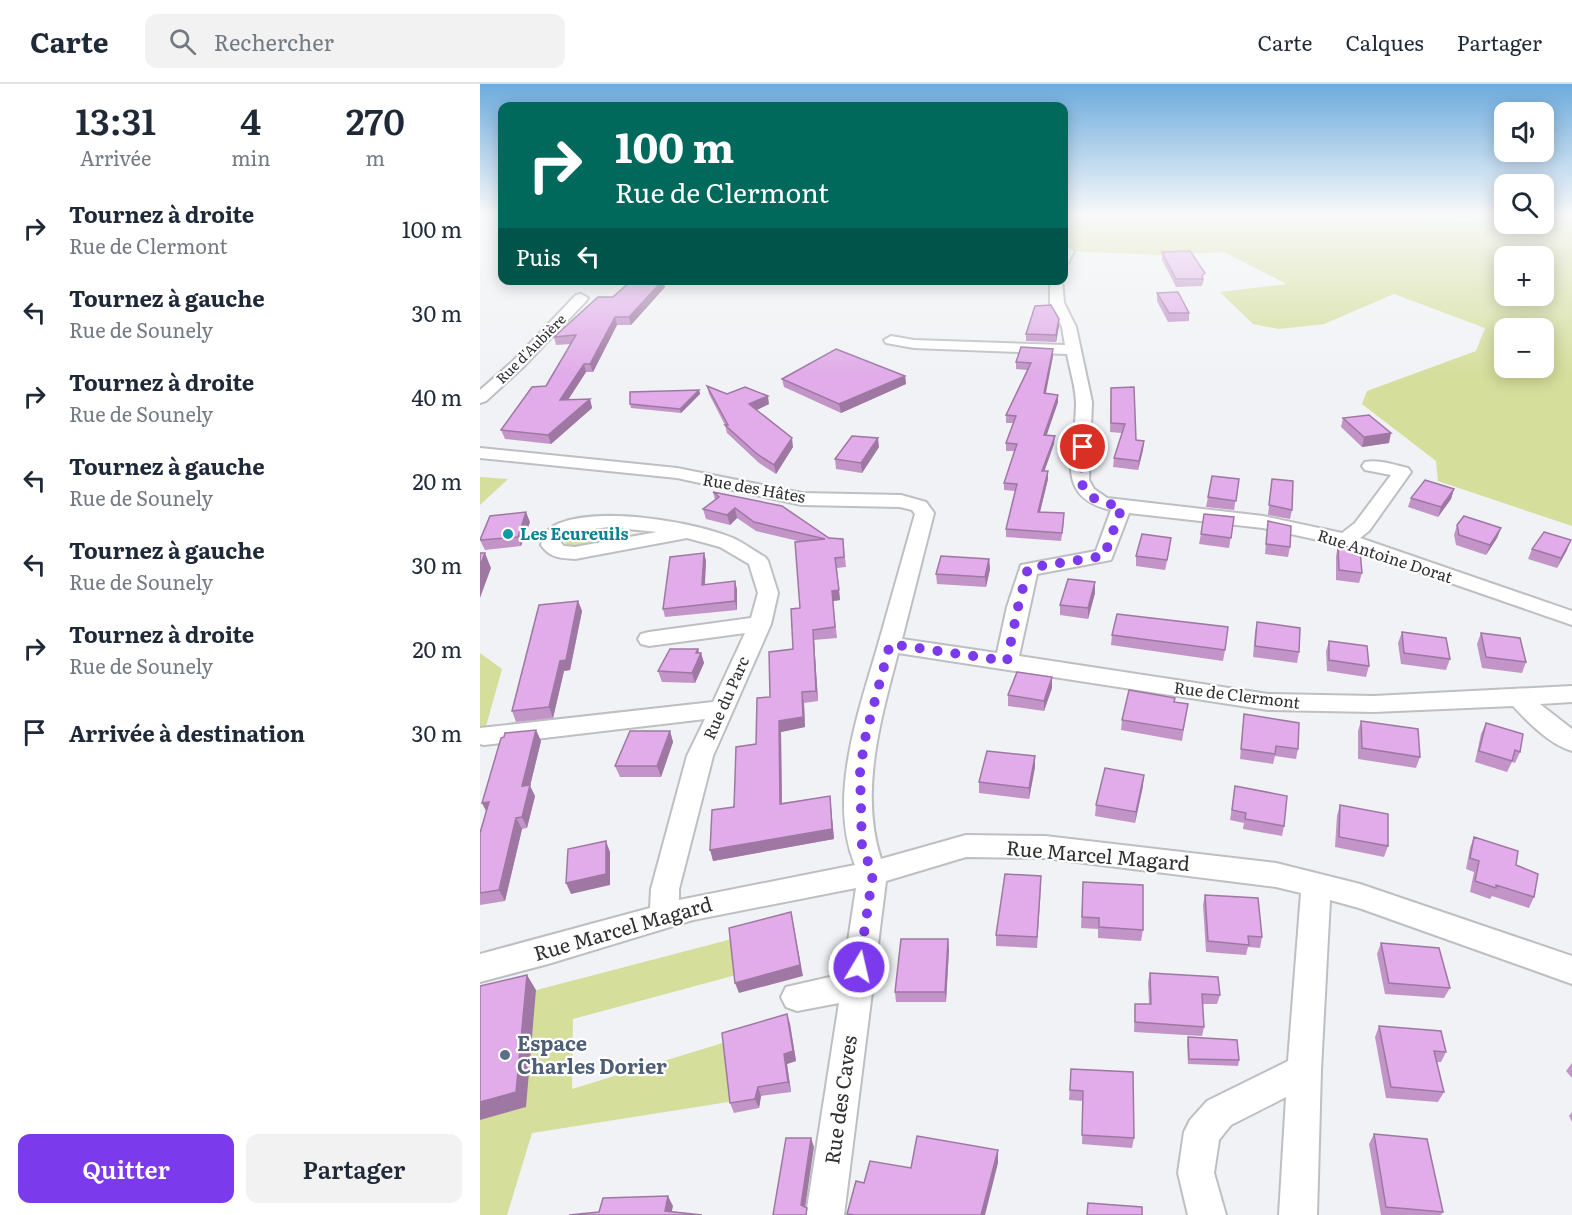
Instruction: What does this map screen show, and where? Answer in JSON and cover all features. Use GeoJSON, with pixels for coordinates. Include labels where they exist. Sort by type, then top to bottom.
{"type":"FeatureCollection","features":[{"type":"Feature","properties":{"kind":"street","name":"Rue Antoine Dorat"},"geometry":{"type":"LineString","coordinates":[[1056,285],[1057,303],[1069,327],[1084,402],[1080,480],[1086,492],[1101,502],[1122,507],[1263,522],[1346,540],[1572,618]]}},
{"type":"Feature","properties":{"kind":"street","name":"Rue d'Aubière"},"geometry":{"type":"LineString","coordinates":[[480,398],[517,365],[581,298]]}},
{"type":"Feature","properties":{"kind":"street"},"geometry":{"type":"LineString","coordinates":[[891,340],[914,344],[1074,350]]}},
{"type":"Feature","properties":{"kind":"street","name":"Rue des Hâtes"},"geometry":{"type":"LineString","coordinates":[[480,453],[677,473],[802,499],[901,501],[919,506],[925,513],[925,520],[890,644]]}},
{"type":"Feature","properties":{"kind":"street"},"geometry":{"type":"LineString","coordinates":[[1346,540],[1362,527],[1402,472],[1371,466]]}},
{"type":"Feature","properties":{"kind":"street"},"geometry":{"type":"LineString","coordinates":[[1007,661],[1028,568],[1104,556],[1122,507]]}},
{"type":"Feature","properties":{"kind":"street","name":"Rue du Parc"},"geometry":{"type":"LineString","coordinates":[[664,916],[665,889],[698,766],[760,624],[768,593],[758,561],[724,542],[683,533],[643,525],[593,521],[559,528],[551,537],[551,545],[559,552],[575,553],[683,533]]}},
{"type":"Feature","properties":{"kind":"street"},"geometry":{"type":"LineString","coordinates":[[649,639],[760,624]]}},
{"type":"Feature","properties":{"kind":"street"},"geometry":{"type":"LineString","coordinates":[[873,873],[862,848],[860,770],[866,734],[890,644]]}},
{"type":"Feature","properties":{"kind":"street","name":"Rue de Clermont"},"geometry":{"type":"LineString","coordinates":[[890,644],[1268,702],[1339,704],[1519,698]]}},
{"type":"Feature","properties":{"kind":"street"},"geometry":{"type":"LineString","coordinates":[[1519,698],[1572,694]]}},
{"type":"Feature","properties":{"kind":"street"},"geometry":{"type":"LineString","coordinates":[[1519,698],[1540,720],[1572,742]]}},
{"type":"Feature","properties":{"kind":"street"},"geometry":{"type":"LineString","coordinates":[[484,736],[721,709]]}},
{"type":"Feature","properties":{"kind":"street","name":"Rue Marcel Magard"},"geometry":{"type":"LineString","coordinates":[[480,968],[548,951],[693,908],[873,873],[966,846],[1045,847],[1276,875],[1360,896],[1572,970]]}},
{"type":"Feature","properties":{"kind":"street","name":"Rue des Caves"},"geometry":{"type":"LineString","coordinates":[[825,1215],[873,873]]}},
{"type":"Feature","properties":{"kind":"street"},"geometry":{"type":"LineString","coordinates":[[1298,1215],[1304,1070],[1316,884]]}},
{"type":"Feature","properties":{"kind":"street"},"geometry":{"type":"LineString","coordinates":[[797,997],[856,986]]}},
{"type":"Feature","properties":{"kind":"street"},"geometry":{"type":"LineString","coordinates":[[1207,1215],[1196,1173],[1202,1132],[1219,1113],[1304,1070]]}},
{"type":"Feature","properties":{"kind":"green space"},"geometry":{"type":"Polygon","coordinates":[[[1255,268],[1494,268],[1494,306],[1554,306],[1554,268],[1572,268],[1572,526],[1438,481],[1436,461],[1362,404],[1367,391],[1476,351],[1485,328],[1394,294],[1324,324],[1279,329],[1253,324],[1220,292],[1287,284],[1255,268]]]}},
{"type":"Feature","properties":{"kind":"green space"},"geometry":{"type":"Polygon","coordinates":[[[480,477],[508,479],[480,505],[480,477]]]}},
{"type":"Feature","properties":{"kind":"green space"},"geometry":{"type":"Polygon","coordinates":[[[597,525],[630,531],[629,534],[615,540],[599,543],[567,545],[562,540],[563,535],[571,529],[597,525]]]}},
{"type":"Feature","properties":{"kind":"green space"},"geometry":{"type":"Polygon","coordinates":[[[480,653],[502,669],[480,748],[480,653]]]}},
{"type":"Feature","properties":{"kind":"green space"},"geometry":{"type":"Polygon","coordinates":[[[732,939],[736,975],[573,1019],[572,1089],[726,1042],[747,1099],[532,1133],[507,1215],[480,1215],[480,1001],[495,1001],[732,939]]]}},
{"type":"Feature","properties":{"kind":"building"},"geometry":{"type":"Polygon","coordinates":[[[1170,268],[1201,268],[1205,273],[1202,276],[1203,279],[1176,279],[1170,268]]]}},
{"type":"Feature","properties":{"kind":"building"},"geometry":{"type":"Polygon","coordinates":[[[626,285],[658,285],[629,317],[615,317],[590,364],[584,364],[560,400],[590,399],[548,435],[501,430],[532,387],[546,386],[576,335],[554,337],[598,297],[613,297],[626,285]]]}},
{"type":"Feature","properties":{"kind":"building"},"geometry":{"type":"Polygon","coordinates":[[[1178,292],[1189,313],[1169,313],[1157,293],[1178,292]]]}},
{"type":"Feature","properties":{"kind":"building"},"geometry":{"type":"Polygon","coordinates":[[[1051,305],[1059,319],[1056,335],[1026,334],[1035,306],[1051,305]]]}},
{"type":"Feature","properties":{"kind":"building"},"geometry":{"type":"Polygon","coordinates":[[[1021,347],[1053,349],[1044,393],[1058,395],[1044,435],[1055,436],[1042,471],[1048,471],[1038,512],[1064,513],[1062,533],[1006,529],[1017,484],[1004,483],[1017,444],[1006,443],[1016,416],[1006,415],[1031,363],[1016,362],[1021,347]]]}},
{"type":"Feature","properties":{"kind":"building"},"geometry":{"type":"Polygon","coordinates":[[[836,349],[905,376],[839,404],[782,379],[836,349]]]}},
{"type":"Feature","properties":{"kind":"building"},"geometry":{"type":"Polygon","coordinates":[[[707,386],[727,394],[745,387],[768,396],[749,404],[792,438],[774,465],[757,454],[725,425],[728,425],[707,386]]]}},
{"type":"Feature","properties":{"kind":"building"},"geometry":{"type":"Polygon","coordinates":[[[1134,387],[1136,440],[1144,441],[1139,461],[1114,458],[1125,424],[1111,423],[1111,388],[1134,387]]]}},
{"type":"Feature","properties":{"kind":"building"},"geometry":{"type":"Polygon","coordinates":[[[699,390],[680,409],[630,404],[630,392],[699,390]]]}},
{"type":"Feature","properties":{"kind":"building"},"geometry":{"type":"Polygon","coordinates":[[[1369,415],[1391,433],[1364,437],[1343,418],[1369,415]]]}},
{"type":"Feature","properties":{"kind":"building"},"geometry":{"type":"Polygon","coordinates":[[[852,436],[878,438],[861,463],[835,459],[852,436]]]}},
{"type":"Feature","properties":{"kind":"building"},"geometry":{"type":"Polygon","coordinates":[[[1212,476],[1239,479],[1236,501],[1208,497],[1212,476]]]}},
{"type":"Feature","properties":{"kind":"building"},"geometry":{"type":"Polygon","coordinates":[[[1272,479],[1293,481],[1292,510],[1269,505],[1272,479]]]}},
{"type":"Feature","properties":{"kind":"building"},"geometry":{"type":"Polygon","coordinates":[[[1425,480],[1454,489],[1441,507],[1411,498],[1425,480]]]}},
{"type":"Feature","properties":{"kind":"building"},"geometry":{"type":"Polygon","coordinates":[[[713,492],[782,506],[829,538],[843,539],[844,557],[835,558],[839,590],[832,591],[835,627],[813,630],[816,691],[802,692],[803,717],[779,721],[780,804],[830,796],[832,829],[710,850],[712,810],[734,807],[736,747],[756,744],[757,698],[770,697],[769,652],[793,649],[791,609],[800,608],[795,542],[825,539],[754,522],[735,508],[727,515],[703,509],[719,497],[713,492]]]}},
{"type":"Feature","properties":{"kind":"building"},"geometry":{"type":"Polygon","coordinates":[[[526,512],[518,537],[480,540],[490,516],[526,512]]]}},
{"type":"Feature","properties":{"kind":"building"},"geometry":{"type":"Polygon","coordinates":[[[1204,514],[1234,517],[1231,538],[1201,534],[1204,514]]]}},
{"type":"Feature","properties":{"kind":"building"},"geometry":{"type":"Polygon","coordinates":[[[1464,516],[1501,528],[1490,545],[1459,535],[1457,525],[1464,516]]]}},
{"type":"Feature","properties":{"kind":"building"},"geometry":{"type":"Polygon","coordinates":[[[1268,521],[1291,526],[1290,547],[1266,544],[1268,521]]]}},
{"type":"Feature","properties":{"kind":"building"},"geometry":{"type":"Polygon","coordinates":[[[1544,532],[1571,540],[1561,558],[1532,549],[1544,532]]]}},
{"type":"Feature","properties":{"kind":"building"},"geometry":{"type":"Polygon","coordinates":[[[1142,534],[1171,538],[1167,560],[1136,556],[1142,534]]]}},
{"type":"Feature","properties":{"kind":"building"},"geometry":{"type":"Polygon","coordinates":[[[1338,546],[1355,548],[1360,551],[1362,573],[1339,570],[1338,546]]]}},
{"type":"Feature","properties":{"kind":"building"},"geometry":{"type":"Polygon","coordinates":[[[480,553],[485,553],[480,566],[480,553]]]}},
{"type":"Feature","properties":{"kind":"building"},"geometry":{"type":"Polygon","coordinates":[[[704,553],[702,585],[735,581],[735,601],[663,609],[670,557],[704,553]]]}},
{"type":"Feature","properties":{"kind":"building"},"geometry":{"type":"Polygon","coordinates":[[[941,556],[989,559],[985,577],[936,574],[941,556]]]}},
{"type":"Feature","properties":{"kind":"building"},"geometry":{"type":"Polygon","coordinates":[[[1068,579],[1095,582],[1088,608],[1060,605],[1068,579]]]}},
{"type":"Feature","properties":{"kind":"building"},"geometry":{"type":"Polygon","coordinates":[[[578,601],[566,660],[560,661],[549,707],[512,711],[539,605],[578,601]]]}},
{"type":"Feature","properties":{"kind":"building"},"geometry":{"type":"Polygon","coordinates":[[[1117,614],[1228,627],[1225,650],[1112,635],[1117,614]]]}},
{"type":"Feature","properties":{"kind":"building"},"geometry":{"type":"Polygon","coordinates":[[[1257,622],[1300,628],[1299,652],[1255,646],[1257,622]]]}},
{"type":"Feature","properties":{"kind":"building"},"geometry":{"type":"Polygon","coordinates":[[[1402,632],[1446,638],[1450,659],[1404,653],[1402,632]]]}},
{"type":"Feature","properties":{"kind":"building"},"geometry":{"type":"Polygon","coordinates":[[[1481,633],[1520,638],[1526,662],[1486,657],[1481,633]]]}},
{"type":"Feature","properties":{"kind":"building"},"geometry":{"type":"Polygon","coordinates":[[[1329,641],[1367,646],[1369,666],[1329,660],[1329,641]]]}},
{"type":"Feature","properties":{"kind":"building"},"geometry":{"type":"Polygon","coordinates":[[[670,649],[698,649],[696,653],[701,653],[692,673],[658,671],[670,649]]]}},
{"type":"Feature","properties":{"kind":"building"},"geometry":{"type":"Polygon","coordinates":[[[1017,672],[1052,677],[1044,701],[1008,695],[1017,672]]]}},
{"type":"Feature","properties":{"kind":"building"},"geometry":{"type":"Polygon","coordinates":[[[1129,690],[1175,698],[1174,702],[1188,704],[1183,730],[1122,720],[1129,690]]]}},
{"type":"Feature","properties":{"kind":"building"},"geometry":{"type":"Polygon","coordinates":[[[1244,714],[1299,723],[1298,749],[1276,746],[1275,754],[1241,749],[1244,714]]]}},
{"type":"Feature","properties":{"kind":"building"},"geometry":{"type":"Polygon","coordinates":[[[1361,721],[1418,729],[1420,757],[1362,748],[1361,721]]]}},
{"type":"Feature","properties":{"kind":"building"},"geometry":{"type":"Polygon","coordinates":[[[1486,723],[1523,734],[1520,752],[1515,750],[1512,761],[1479,751],[1486,723]]]}},
{"type":"Feature","properties":{"kind":"building"},"geometry":{"type":"Polygon","coordinates":[[[536,730],[522,786],[530,785],[522,817],[516,818],[499,890],[480,893],[480,833],[489,802],[482,803],[501,738],[505,733],[536,730]]]}},
{"type":"Feature","properties":{"kind":"building"},"geometry":{"type":"Polygon","coordinates":[[[630,731],[670,731],[657,766],[615,766],[630,731]]]}},
{"type":"Feature","properties":{"kind":"building"},"geometry":{"type":"Polygon","coordinates":[[[987,751],[1035,756],[1029,788],[979,782],[987,751]]]}},
{"type":"Feature","properties":{"kind":"building"},"geometry":{"type":"Polygon","coordinates":[[[1105,768],[1144,775],[1136,812],[1096,805],[1105,768]]]}},
{"type":"Feature","properties":{"kind":"building"},"geometry":{"type":"Polygon","coordinates":[[[1235,786],[1287,796],[1284,826],[1245,819],[1246,813],[1232,810],[1235,786]]]}},
{"type":"Feature","properties":{"kind":"building"},"geometry":{"type":"Polygon","coordinates":[[[1340,805],[1388,814],[1388,846],[1339,837],[1340,805]]]}},
{"type":"Feature","properties":{"kind":"building"},"geometry":{"type":"Polygon","coordinates":[[[1474,837],[1518,851],[1516,865],[1538,874],[1534,897],[1475,881],[1479,861],[1470,858],[1474,837]]]}},
{"type":"Feature","properties":{"kind":"building"},"geometry":{"type":"Polygon","coordinates":[[[606,841],[606,874],[566,883],[568,849],[606,841]]]}},
{"type":"Feature","properties":{"kind":"building"},"geometry":{"type":"Polygon","coordinates":[[[1005,874],[1041,876],[1037,937],[996,935],[1005,874]]]}},
{"type":"Feature","properties":{"kind":"building"},"geometry":{"type":"Polygon","coordinates":[[[1083,882],[1143,885],[1143,930],[1099,927],[1099,918],[1082,917],[1083,882]]]}},
{"type":"Feature","properties":{"kind":"building"},"geometry":{"type":"Polygon","coordinates":[[[1205,895],[1258,898],[1262,937],[1248,936],[1249,945],[1208,941],[1205,895]]]}},
{"type":"Feature","properties":{"kind":"building"},"geometry":{"type":"Polygon","coordinates":[[[791,912],[800,965],[735,983],[729,928],[791,912]]]}},
{"type":"Feature","properties":{"kind":"building"},"geometry":{"type":"Polygon","coordinates":[[[901,939],[948,939],[945,992],[895,992],[901,939]]]}},
{"type":"Feature","properties":{"kind":"building"},"geometry":{"type":"Polygon","coordinates":[[[1381,943],[1439,948],[1450,988],[1389,983],[1381,943]]]}},
{"type":"Feature","properties":{"kind":"building"},"geometry":{"type":"Polygon","coordinates":[[[1150,973],[1218,977],[1220,995],[1202,994],[1204,1027],[1135,1022],[1135,1004],[1151,1004],[1150,973]]]}},
{"type":"Feature","properties":{"kind":"building","name":"Espace Charles Dorier"},"geometry":{"type":"Polygon","coordinates":[[[527,975],[516,1092],[480,1102],[480,986],[527,975]]]}},
{"type":"Feature","properties":{"kind":"building"},"geometry":{"type":"Polygon","coordinates":[[[787,1014],[793,1051],[784,1054],[788,1082],[758,1087],[755,1099],[730,1103],[722,1033],[787,1014]]]}},
{"type":"Feature","properties":{"kind":"building"},"geometry":{"type":"Polygon","coordinates":[[[1379,1026],[1441,1031],[1446,1052],[1434,1051],[1444,1092],[1391,1087],[1379,1026]]]}},
{"type":"Feature","properties":{"kind":"building"},"geometry":{"type":"Polygon","coordinates":[[[1188,1037],[1237,1040],[1239,1060],[1189,1059],[1188,1037]]]}},
{"type":"Feature","properties":{"kind":"building"},"geometry":{"type":"Polygon","coordinates":[[[1071,1069],[1133,1072],[1134,1138],[1082,1135],[1083,1091],[1070,1090],[1071,1069]]]}},
{"type":"Feature","properties":{"kind":"building"},"geometry":{"type":"Polygon","coordinates":[[[1374,1134],[1427,1139],[1443,1212],[1386,1207],[1374,1134]]]}},
{"type":"Feature","properties":{"kind":"building"},"geometry":{"type":"Polygon","coordinates":[[[917,1136],[998,1150],[981,1215],[847,1214],[856,1181],[864,1183],[870,1161],[911,1168],[917,1136]]]}},
{"type":"Feature","properties":{"kind":"building"},"geometry":{"type":"Polygon","coordinates":[[[786,1138],[811,1138],[801,1205],[807,1208],[806,1215],[773,1215],[786,1138]]]}},
{"type":"Feature","properties":{"kind":"building"},"geometry":{"type":"Polygon","coordinates":[[[668,1196],[665,1211],[702,1215],[569,1215],[599,1212],[603,1198],[668,1196]]]}},
{"type":"Feature","properties":{"kind":"building"},"geometry":{"type":"Polygon","coordinates":[[[1088,1203],[1142,1207],[1142,1215],[1087,1215],[1088,1203]]]}},
{"type":"Feature","properties":{"kind":"place","name":"Les Ecureuils"},"geometry":{"type":"Point","coordinates":[508,534]}},
{"type":"Feature","properties":{"kind":"place","name":"Espace Charles Dorier"},"geometry":{"type":"Point","coordinates":[505,1055]}},
{"type":"Feature","properties":{"kind":"route"},"geometry":{"type":"LineString","coordinates":[[859,967],[873,873],[862,848],[860,770],[866,734],[890,644],[1007,661],[1028,568],[1104,556],[1122,507],[1101,502],[1086,492],[1080,480],[1083,447]]}}]}
